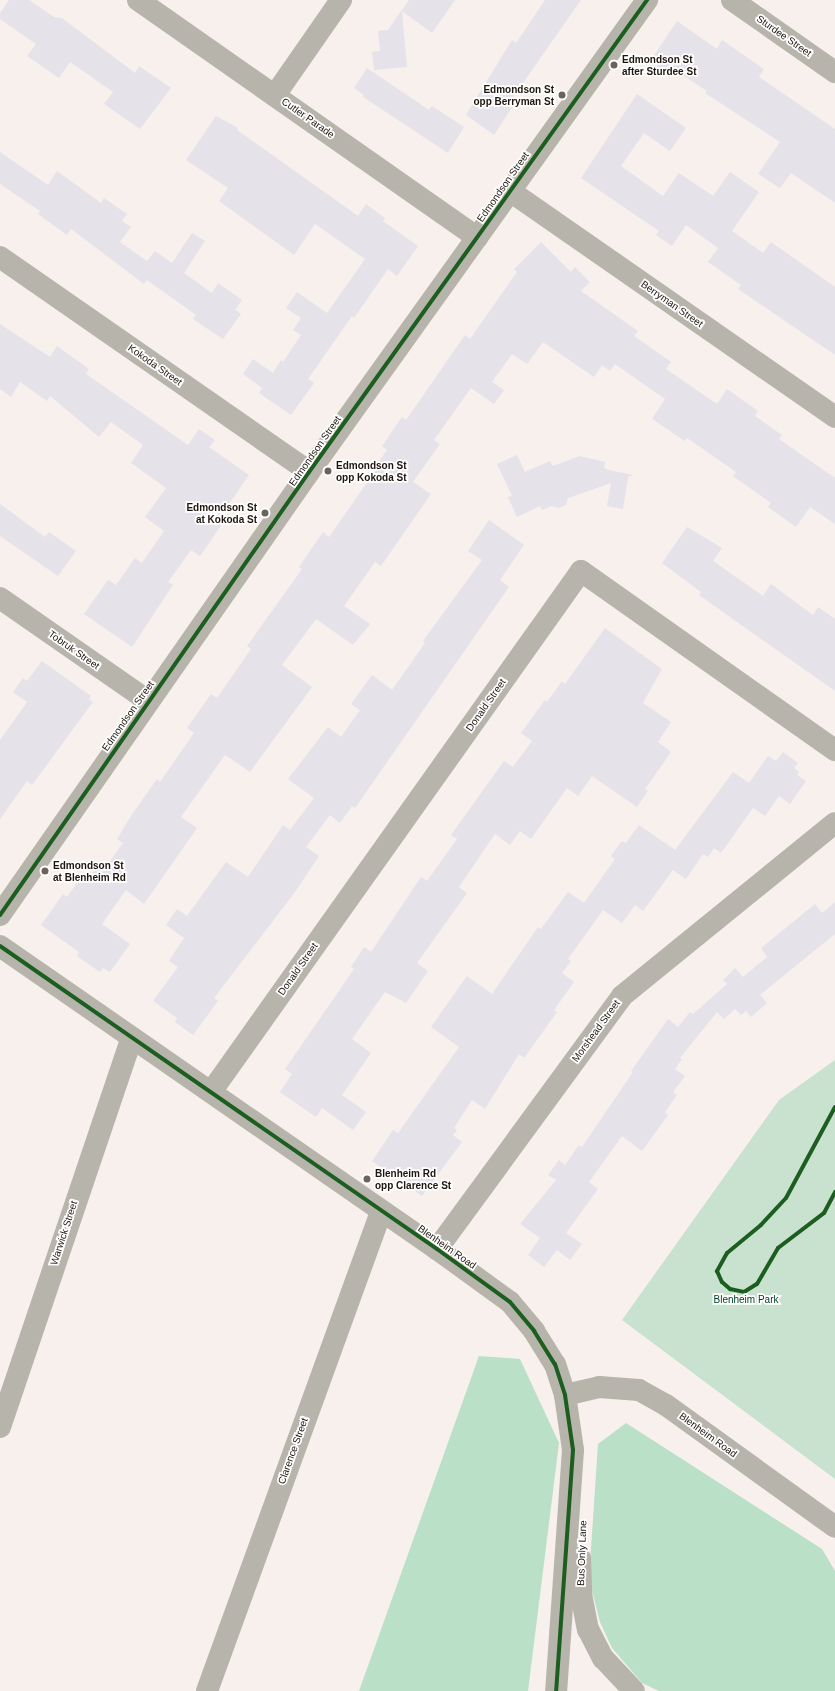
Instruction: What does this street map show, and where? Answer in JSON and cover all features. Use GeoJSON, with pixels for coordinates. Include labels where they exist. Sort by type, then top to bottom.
{"type":"FeatureCollection","features":[{"type":"Feature","properties":{"kind":"street","name":"Cutler Parade"},"geometry":{"type":"LineString","coordinates":[[138,0],[477,237]]}},
{"type":"Feature","properties":{"kind":"street"},"geometry":{"type":"LineString","coordinates":[[275,95],[341,0]]}},
{"type":"Feature","properties":{"kind":"street","name":"Edmondson Street"},"geometry":{"type":"LineString","coordinates":[[0,915],[309,472],[647,0]]}},
{"type":"Feature","properties":{"kind":"street","name":"Sturdee Street"},"geometry":{"type":"LineString","coordinates":[[732,0],[835,72]]}},
{"type":"Feature","properties":{"kind":"street","name":"Berryman Street"},"geometry":{"type":"LineString","coordinates":[[510,191],[835,417]]}},
{"type":"Feature","properties":{"kind":"street","name":"Kokoda Street"},"geometry":{"type":"LineString","coordinates":[[0,257],[309,472]]}},
{"type":"Feature","properties":{"kind":"street","name":"Donald Street"},"geometry":{"type":"LineString","coordinates":[[211,1092],[581,571],[835,750]]}},
{"type":"Feature","properties":{"kind":"street","name":"Tobruk Street"},"geometry":{"type":"LineString","coordinates":[[0,598],[148,701]]}},
{"type":"Feature","properties":{"kind":"street","name":"Morshead Street"},"geometry":{"type":"LineString","coordinates":[[437,1249],[622,996],[835,823]]}},
{"type":"Feature","properties":{"kind":"street","name":"Blenheim Road"},"geometry":{"type":"LineString","coordinates":[[0,946],[131,1039],[211,1092],[381,1212],[437,1249],[516,1309],[545,1347],[565,1395],[573,1450],[556,1691]]}},
{"type":"Feature","properties":{"kind":"street","name":"Warwick Street"},"geometry":{"type":"LineString","coordinates":[[0,1427],[131,1039]]}},
{"type":"Feature","properties":{"kind":"street","name":"Clarence Street"},"geometry":{"type":"LineString","coordinates":[[207,1691],[381,1212]]}},
{"type":"Feature","properties":{"kind":"street","name":"Blenheim Road"},"geometry":{"type":"LineString","coordinates":[[565,1395],[599,1387],[639,1390],[666,1405],[835,1527]]}},
{"type":"Feature","properties":{"kind":"street","name":"Bus Only Lane"},"geometry":{"type":"LineString","coordinates":[[573,1450],[586,1482],[579,1577],[583,1612],[588,1629],[603,1658],[634,1691]]}},
{"type":"Feature","properties":{"kind":"green space","name":"Blenheim Park"},"geometry":{"type":"Polygon","coordinates":[[[835,1060],[835,1479],[622,1320],[779,1100],[835,1060]]]}},
{"type":"Feature","properties":{"kind":"green space"},"geometry":{"type":"Polygon","coordinates":[[[479,1356],[520,1359],[559,1443],[528,1691],[359,1691],[479,1356]]]}},
{"type":"Feature","properties":{"kind":"green space"},"geometry":{"type":"Polygon","coordinates":[[[626,1423],[822,1549],[835,1571],[835,1691],[659,1691],[642,1683],[612,1648],[600,1622],[589,1579],[598,1444],[626,1423]]]}},
{"type":"Feature","properties":{"kind":"building"},"geometry":{"type":"Polygon","coordinates":[[[9,0],[29,0],[54,17],[62,18],[135,73],[139,66],[171,88],[140,129],[104,104],[113,92],[70,62],[59,78],[27,56],[36,44],[0,19],[0,13],[9,0]]]}},
{"type":"Feature","properties":{"kind":"building"},"geometry":{"type":"Polygon","coordinates":[[[409,0],[455,0],[432,33],[402,11],[407,67],[374,70],[372,52],[380,51],[378,31],[388,30],[409,0]]]}},
{"type":"Feature","properties":{"kind":"building"},"geometry":{"type":"Polygon","coordinates":[[[545,0],[581,0],[509,103],[513,106],[494,135],[466,115],[512,40],[516,43],[545,0]]]}},
{"type":"Feature","properties":{"kind":"building"},"geometry":{"type":"Polygon","coordinates":[[[677,21],[717,49],[722,40],[764,69],[759,77],[835,129],[835,203],[791,173],[780,188],[758,174],[780,142],[705,93],[707,91],[675,70],[670,78],[649,63],[677,21]]]}},
{"type":"Feature","properties":{"kind":"building"},"geometry":{"type":"Polygon","coordinates":[[[367,68],[429,110],[432,106],[464,127],[448,153],[363,97],[364,95],[354,88],[367,68]]]}},
{"type":"Feature","properties":{"kind":"building"},"geometry":{"type":"Polygon","coordinates":[[[637,94],[686,128],[670,151],[644,133],[621,166],[663,196],[679,173],[713,196],[730,172],[759,192],[732,231],[763,253],[771,242],[835,287],[835,355],[738,289],[741,285],[708,262],[718,248],[686,225],[672,246],[656,235],[659,231],[581,178],[637,94]]]}},
{"type":"Feature","properties":{"kind":"building"},"geometry":{"type":"Polygon","coordinates":[[[216,116],[238,128],[237,130],[358,216],[366,204],[385,218],[383,221],[418,246],[397,276],[388,269],[354,318],[352,316],[308,379],[314,383],[291,415],[259,393],[262,388],[243,374],[253,359],[273,373],[281,360],[283,362],[301,335],[293,330],[301,318],[286,308],[297,292],[327,313],[365,259],[315,224],[294,255],[219,201],[228,188],[186,160],[216,116]]]}},
{"type":"Feature","properties":{"kind":"building"},"geometry":{"type":"Polygon","coordinates":[[[0,152],[48,185],[57,171],[101,203],[104,198],[127,214],[122,221],[131,227],[120,242],[147,261],[155,251],[172,263],[192,233],[205,241],[184,273],[212,293],[218,283],[242,300],[235,310],[241,314],[223,339],[193,319],[196,315],[147,280],[144,284],[71,229],[67,235],[38,214],[40,211],[0,184],[0,152]]]}},
{"type":"Feature","properties":{"kind":"building"},"geometry":{"type":"Polygon","coordinates":[[[541,242],[571,272],[575,267],[590,282],[581,291],[638,331],[634,336],[671,362],[666,369],[717,404],[727,389],[758,411],[755,416],[782,435],[779,439],[835,478],[835,524],[810,507],[796,527],[768,507],[771,503],[733,476],[736,472],[687,438],[685,441],[652,419],[665,399],[615,364],[610,371],[602,365],[594,377],[543,342],[527,364],[512,354],[492,382],[504,390],[494,404],[471,388],[434,440],[440,444],[413,482],[431,494],[381,566],[375,562],[344,606],[370,624],[353,645],[316,619],[282,665],[312,687],[250,772],[225,755],[181,817],[197,828],[144,904],[126,890],[102,924],[130,944],[110,972],[103,968],[100,972],[77,956],[79,952],[41,925],[63,894],[67,897],[82,876],[88,880],[97,867],[103,871],[123,843],[117,839],[133,813],[157,779],[160,782],[194,733],[187,728],[211,694],[217,698],[251,649],[247,646],[302,569],[299,567],[323,532],[329,537],[371,477],[369,476],[387,450],[382,446],[402,417],[406,420],[465,335],[470,339],[517,272],[514,269],[541,242]]]}},
{"type":"Feature","properties":{"kind":"building"},"geometry":{"type":"Polygon","coordinates":[[[0,324],[50,357],[57,346],[89,369],[86,374],[188,445],[199,429],[215,440],[209,447],[249,475],[222,514],[227,517],[200,556],[191,550],[168,582],[173,585],[132,647],[84,614],[108,580],[116,585],[135,558],[142,563],[164,531],[145,517],[166,488],[131,463],[143,445],[111,422],[99,437],[50,396],[47,401],[20,382],[11,397],[0,389],[0,324]]]}},
{"type":"Feature","properties":{"kind":"building"},"geometry":{"type":"Polygon","coordinates":[[[517,455],[525,472],[550,461],[553,466],[580,456],[605,462],[604,468],[609,470],[633,475],[628,477],[623,509],[607,506],[611,483],[568,498],[566,505],[559,508],[551,506],[542,510],[540,506],[517,517],[508,497],[512,496],[497,464],[517,455]]]}},
{"type":"Feature","properties":{"kind":"building"},"geometry":{"type":"Polygon","coordinates":[[[0,504],[45,537],[49,532],[76,551],[58,576],[0,536],[0,504]]]}},
{"type":"Feature","properties":{"kind":"building"},"geometry":{"type":"Polygon","coordinates":[[[489,520],[524,545],[500,580],[509,587],[355,808],[352,806],[340,823],[330,815],[306,847],[319,856],[295,892],[214,998],[218,1001],[193,1035],[175,1022],[177,1018],[153,1001],[178,967],[169,961],[184,938],[166,925],[177,909],[187,916],[226,862],[248,877],[283,825],[290,830],[314,798],[288,779],[328,727],[341,737],[360,710],[351,704],[372,675],[392,690],[425,643],[423,641],[482,560],[468,551],[489,520]]]}},
{"type":"Feature","properties":{"kind":"building"},"geometry":{"type":"Polygon","coordinates":[[[687,527],[722,548],[713,561],[763,596],[771,584],[813,615],[818,607],[835,619],[835,691],[699,595],[701,592],[662,563],[687,527]]]}},
{"type":"Feature","properties":{"kind":"building"},"geometry":{"type":"Polygon","coordinates":[[[605,628],[662,669],[643,703],[671,722],[658,742],[671,752],[645,789],[648,791],[637,807],[592,776],[578,796],[567,788],[531,839],[520,831],[510,845],[495,834],[459,887],[467,893],[417,963],[428,971],[406,1003],[385,992],[352,1039],[371,1053],[342,1095],[366,1112],[353,1130],[322,1108],[316,1117],[280,1092],[292,1074],[285,1069],[354,969],[351,967],[364,947],[371,952],[421,877],[427,881],[457,839],[451,835],[504,761],[513,767],[532,741],[521,733],[545,700],[547,702],[562,681],[565,684],[605,628]]]}},
{"type":"Feature","properties":{"kind":"building"},"geometry":{"type":"Polygon","coordinates":[[[42,661],[91,696],[89,699],[93,702],[32,785],[27,781],[0,819],[0,740],[27,702],[13,692],[23,678],[27,681],[42,661]]]}},
{"type":"Feature","properties":{"kind":"building"},"geometry":{"type":"Polygon","coordinates":[[[783,752],[798,763],[794,768],[799,772],[797,775],[806,781],[790,804],[779,796],[765,816],[753,808],[721,853],[714,848],[708,857],[703,854],[686,879],[673,870],[643,911],[635,905],[622,923],[603,910],[568,959],[571,961],[562,973],[574,982],[554,1010],[557,1012],[524,1058],[519,1054],[485,1109],[472,1100],[454,1128],[457,1130],[453,1135],[462,1142],[422,1196],[372,1161],[393,1130],[398,1133],[459,1047],[431,1027],[467,976],[492,994],[538,927],[541,929],[568,892],[584,903],[615,859],[611,856],[622,841],[626,843],[639,825],[675,850],[733,772],[749,783],[768,756],[776,761],[783,752]]]}},
{"type":"Feature","properties":{"kind":"building"},"geometry":{"type":"Polygon","coordinates":[[[835,902],[835,934],[760,995],[767,1003],[751,1017],[746,1011],[741,1015],[735,1009],[724,1019],[717,1012],[680,1058],[682,1059],[675,1069],[685,1076],[673,1092],[677,1095],[665,1112],[668,1115],[642,1151],[622,1136],[589,1182],[598,1189],[566,1233],[582,1244],[570,1260],[557,1250],[544,1267],[528,1255],[540,1238],[520,1224],[556,1180],[548,1175],[559,1160],[565,1165],[579,1145],[582,1147],[633,1072],[631,1071],[668,1019],[678,1027],[690,1012],[693,1014],[727,984],[723,980],[735,968],[743,977],[767,957],[761,948],[815,904],[822,913],[835,902]]]}},
{"type":"Feature","properties":{"kind":"cycle path"},"geometry":{"type":"LineString","coordinates":[[0,915],[309,472],[647,0]]}},
{"type":"Feature","properties":{"kind":"cycle path"},"geometry":{"type":"LineString","coordinates":[[0,946],[437,1249],[510,1302],[534,1331],[555,1364],[565,1395],[573,1450],[556,1691]]}},
{"type":"Feature","properties":{"kind":"cycle path"},"geometry":{"type":"LineString","coordinates":[[835,1107],[786,1198],[761,1225],[727,1253],[717,1271],[722,1282],[730,1289],[744,1292],[757,1284],[778,1248],[824,1213],[835,1192]]}},
{"type":"Feature","properties":{"kind":"place","name":"Edmondson St after Sturdee St"},"geometry":{"type":"Point","coordinates":[614,65]}},
{"type":"Feature","properties":{"kind":"place","name":"Edmondson St opp Berryman St"},"geometry":{"type":"Point","coordinates":[562,95]}},
{"type":"Feature","properties":{"kind":"place","name":"Edmondson St opp Kokoda St"},"geometry":{"type":"Point","coordinates":[328,471]}},
{"type":"Feature","properties":{"kind":"place","name":"Edmondson St at Kokoda St"},"geometry":{"type":"Point","coordinates":[265,513]}},
{"type":"Feature","properties":{"kind":"place","name":"Edmondson St at Blenheim Rd"},"geometry":{"type":"Point","coordinates":[45,871]}},
{"type":"Feature","properties":{"kind":"place","name":"Blenheim Rd opp Clarence St"},"geometry":{"type":"Point","coordinates":[367,1179]}}]}
